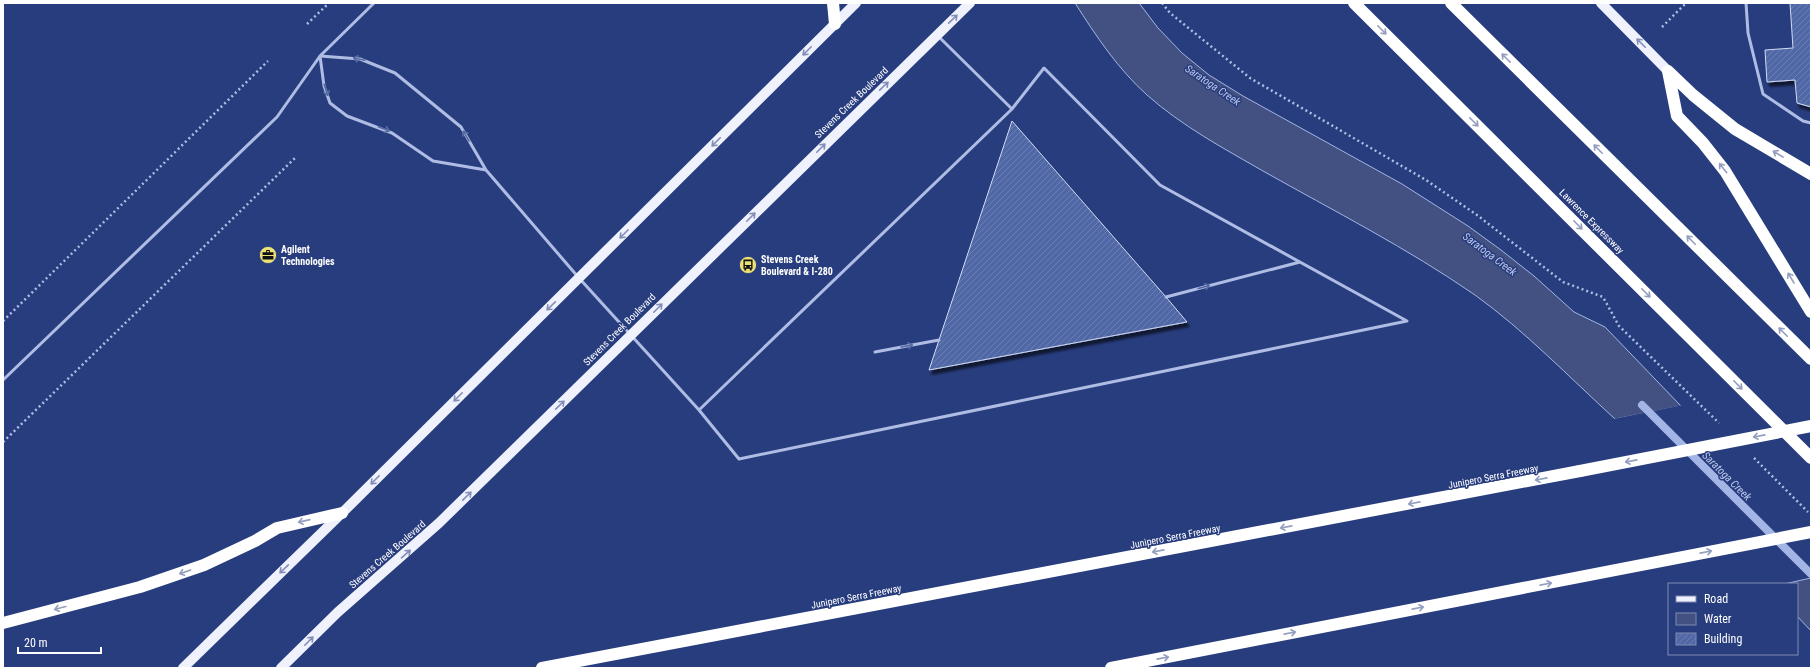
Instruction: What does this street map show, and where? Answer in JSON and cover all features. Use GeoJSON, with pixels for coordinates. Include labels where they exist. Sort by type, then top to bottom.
{"type":"FeatureCollection","features":[{"type":"Feature","properties":{"kind":"highway"},"geometry":{"type":"LineString","coordinates":[[832,3],[835,24]]}},
{"type":"Feature","properties":{"kind":"highway","name":"Lawrence Expressway"},"geometry":{"type":"LineString","coordinates":[[1354,3],[1811,458]]}},
{"type":"Feature","properties":{"kind":"highway"},"geometry":{"type":"LineString","coordinates":[[1451,3],[1811,359]]}},
{"type":"Feature","properties":{"kind":"highway"},"geometry":{"type":"LineString","coordinates":[[1668,71],[1693,95],[1735,129],[1811,174]]}},
{"type":"Feature","properties":{"kind":"highway"},"geometry":{"type":"LineString","coordinates":[[1668,71],[1677,116],[1725,171],[1811,312]]}},
{"type":"Feature","properties":{"kind":"highway","name":"Junipero Serra Freeway"},"geometry":{"type":"LineString","coordinates":[[542,668],[1580,472],[1811,426]]}},
{"type":"Feature","properties":{"kind":"highway"},"geometry":{"type":"LineString","coordinates":[[3,623],[140,587],[204,565],[277,528],[342,513]]}},
{"type":"Feature","properties":{"kind":"highway"},"geometry":{"type":"LineString","coordinates":[[1111,668],[1811,532]]}},
{"type":"Feature","properties":{"kind":"main road"},"geometry":{"type":"LineString","coordinates":[[183,668],[342,513],[856,3]]}},
{"type":"Feature","properties":{"kind":"main road","name":"Stevens Creek Boulevard"},"geometry":{"type":"LineString","coordinates":[[282,668],[338,612],[424,538],[970,3]]}},
{"type":"Feature","properties":{"kind":"main road"},"geometry":{"type":"LineString","coordinates":[[1601,3],[1668,71]]}},
{"type":"Feature","properties":{"kind":"lane"},"geometry":{"type":"LineString","coordinates":[[3,380],[277,117],[320,56],[374,3]]}},
{"type":"Feature","properties":{"kind":"lane"},"geometry":{"type":"LineString","coordinates":[[1746,3],[1748,33],[1763,94],[1803,121],[1811,123]]}},
{"type":"Feature","properties":{"kind":"lane"},"geometry":{"type":"LineString","coordinates":[[936,35],[1012,109]]}},
{"type":"Feature","properties":{"kind":"lane"},"geometry":{"type":"LineString","coordinates":[[320,56],[324,86],[330,103],[347,116],[392,133],[433,161],[486,170]]}},
{"type":"Feature","properties":{"kind":"lane"},"geometry":{"type":"LineString","coordinates":[[320,56],[360,59],[395,74],[461,127],[486,170],[579,278],[699,410],[739,459],[1407,321],[1160,185],[1044,68],[1012,109],[699,410]]}},
{"type":"Feature","properties":{"kind":"lane"},"geometry":{"type":"LineString","coordinates":[[1166,298],[1300,262]]}},
{"type":"Feature","properties":{"kind":"lane"},"geometry":{"type":"LineString","coordinates":[[875,352],[939,340]]}},
{"type":"Feature","properties":{"kind":"path"},"geometry":{"type":"LineString","coordinates":[[307,24],[329,3]]}},
{"type":"Feature","properties":{"kind":"path"},"geometry":{"type":"LineString","coordinates":[[1162,3],[1170,13],[1250,78],[1426,180],[1477,215],[1563,282],[1603,297],[1619,326],[1721,426]]}},
{"type":"Feature","properties":{"kind":"path"},"geometry":{"type":"LineString","coordinates":[[1662,27],[1686,3]]}},
{"type":"Feature","properties":{"kind":"path"},"geometry":{"type":"LineString","coordinates":[[3,320],[268,61]]}},
{"type":"Feature","properties":{"kind":"path"},"geometry":{"type":"LineString","coordinates":[[3,442],[295,158]]}},
{"type":"Feature","properties":{"kind":"path"},"geometry":{"type":"LineString","coordinates":[[1749,453],[1811,514]]}},
{"type":"Feature","properties":{"kind":"water"},"geometry":{"type":"Polygon","coordinates":[[[1075,3],[1139,3],[1158,28],[1182,53],[1209,75],[1243,96],[1402,184],[1468,226],[1534,276],[1574,312],[1605,327],[1681,406],[1615,419],[1529,339],[1475,295],[1423,261],[1218,145],[1174,117],[1147,95],[1126,74],[1099,40],[1075,3]]]}},
{"type":"Feature","properties":{"kind":"water"},"geometry":{"type":"Polygon","coordinates":[[[1811,578],[1811,631],[1798,617],[1798,583],[1788,583],[1811,578]]]}},
{"type":"Feature","properties":{"kind":"pier"},"geometry":{"type":"Polygon","coordinates":[[[1683,405],[1682,408],[1632,418],[1615,421],[1613,419],[1683,405]]]}},
{"type":"Feature","properties":{"kind":"building"},"geometry":{"type":"Polygon","coordinates":[[[1790,3],[1811,3],[1811,107],[1797,103],[1795,80],[1767,82],[1765,50],[1793,48],[1790,3]]]}},
{"type":"Feature","properties":{"kind":"building"},"geometry":{"type":"Polygon","coordinates":[[[1012,121],[1166,297],[1187,322],[929,370],[1012,121]]]}},
{"type":"Feature","properties":{"kind":"waterway","name":"Saratoga Creek"},"geometry":{"type":"LineString","coordinates":[[1642,405],[1811,574]]}},
{"type":"Feature","properties":{"kind":"place","name":"Agilent Technologies"},"geometry":{"type":"Point","coordinates":[268,255]}},
{"type":"Feature","properties":{"kind":"place","name":"Stevens Creek Boulevard & I-280"},"geometry":{"type":"Point","coordinates":[748,265]}}]}
